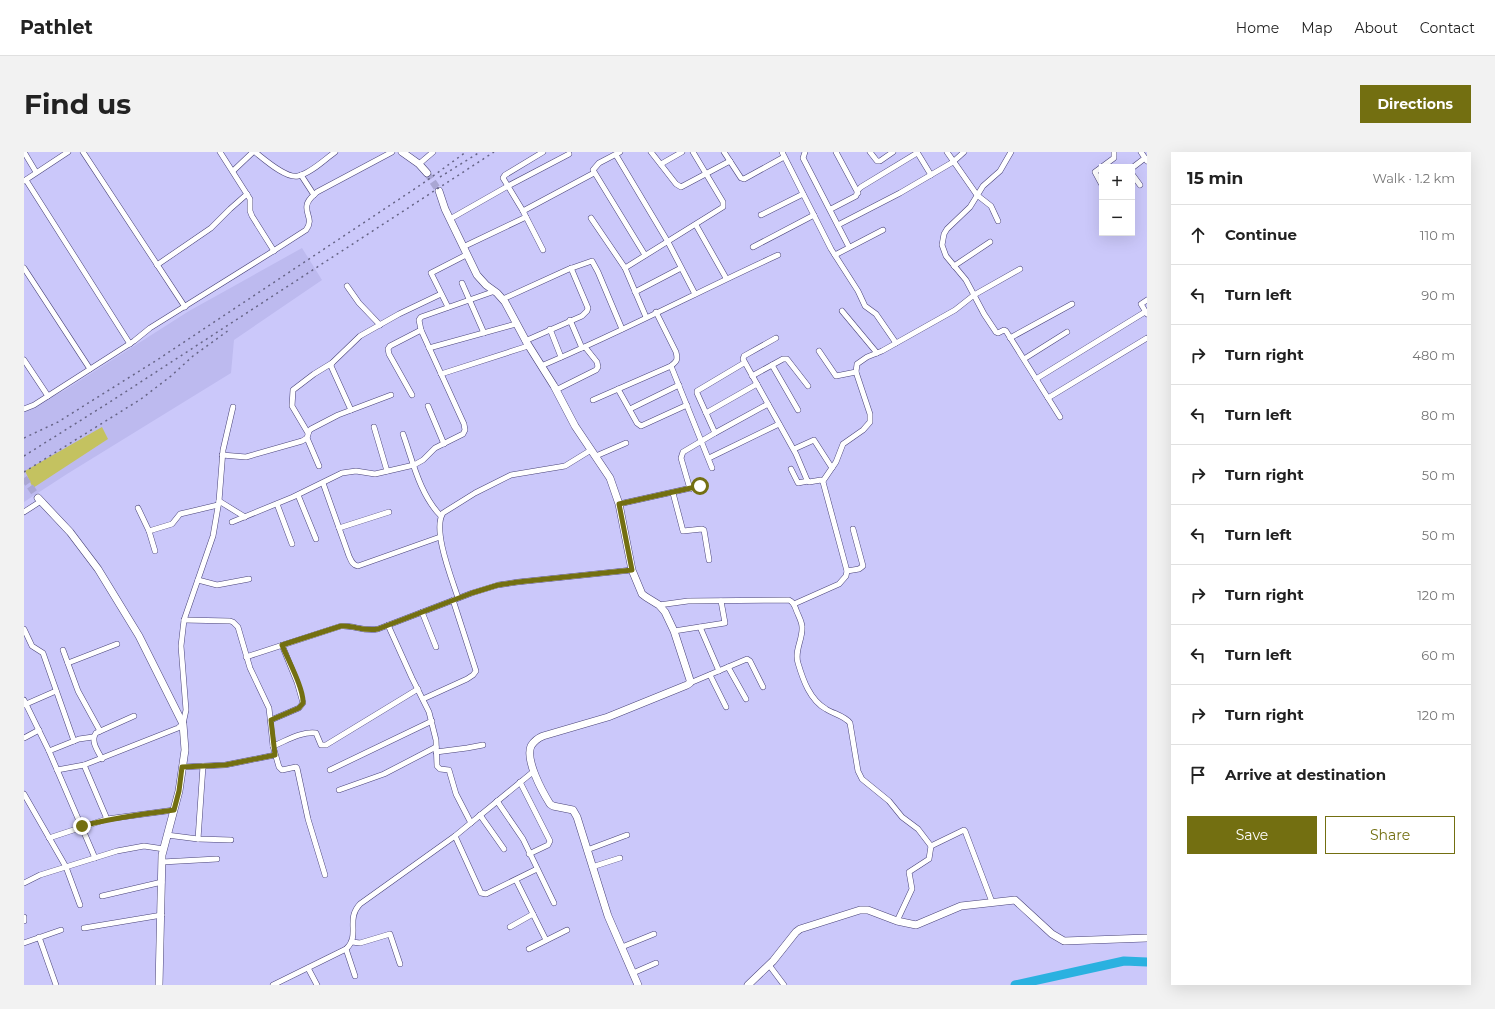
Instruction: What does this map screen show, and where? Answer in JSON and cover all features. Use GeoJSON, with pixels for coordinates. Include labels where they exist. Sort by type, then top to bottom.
{"type":"FeatureCollection","features":[{"type":"Feature","properties":{"kind":"street"},"geometry":{"type":"LineString","coordinates":[[24,152],[36,172]]}},
{"type":"Feature","properties":{"kind":"street"},"geometry":{"type":"LineString","coordinates":[[68,152],[25,180],[130,344]]}},
{"type":"Feature","properties":{"kind":"street"},"geometry":{"type":"LineString","coordinates":[[83,152],[185,307]]}},
{"type":"Feature","properties":{"kind":"street"},"geometry":{"type":"LineString","coordinates":[[220,152],[250,199],[250,211],[252,216],[274,251]]}},
{"type":"Feature","properties":{"kind":"street"},"geometry":{"type":"LineString","coordinates":[[233,171],[254,152],[284,173],[293,176],[300,175],[307,172],[335,152]]}},
{"type":"Feature","properties":{"kind":"street"},"geometry":{"type":"LineString","coordinates":[[24,409],[48,396],[130,344],[150,328],[306,230],[310,221],[307,205],[309,200],[317,192],[392,152]]}},
{"type":"Feature","properties":{"kind":"street"},"geometry":{"type":"LineString","coordinates":[[402,152],[419,164],[427,173]]}},
{"type":"Feature","properties":{"kind":"street"},"geometry":{"type":"LineString","coordinates":[[419,164],[433,152]]}},
{"type":"Feature","properties":{"kind":"street"},"geometry":{"type":"LineString","coordinates":[[542,250],[523,211],[503,178],[505,175],[543,152]]}},
{"type":"Feature","properties":{"kind":"street"},"geometry":{"type":"LineString","coordinates":[[652,152],[676,184],[681,187],[730,161]]}},
{"type":"Feature","properties":{"kind":"street"},"geometry":{"type":"LineString","coordinates":[[661,164],[682,152]]}},
{"type":"Feature","properties":{"kind":"street"},"geometry":{"type":"LineString","coordinates":[[625,268],[723,207],[724,205],[693,152]]}},
{"type":"Feature","properties":{"kind":"street"},"geometry":{"type":"LineString","coordinates":[[724,152],[741,178],[744,179],[783,154],[835,255],[858,291],[865,306],[876,314],[896,343]]}},
{"type":"Feature","properties":{"kind":"street"},"geometry":{"type":"LineString","coordinates":[[805,152],[804,158],[849,247]]}},
{"type":"Feature","properties":{"kind":"street"},"geometry":{"type":"LineString","coordinates":[[836,152],[858,193]]}},
{"type":"Feature","properties":{"kind":"street"},"geometry":{"type":"LineString","coordinates":[[870,152],[876,162],[880,161],[890,153]]}},
{"type":"Feature","properties":{"kind":"street"},"geometry":{"type":"LineString","coordinates":[[831,209],[852,198],[858,193],[858,190],[861,187],[917,152],[931,175]]}},
{"type":"Feature","properties":{"kind":"street"},"geometry":{"type":"LineString","coordinates":[[947,152],[977,195],[991,206],[998,221]]}},
{"type":"Feature","properties":{"kind":"street"},"geometry":{"type":"LineString","coordinates":[[838,225],[900,193],[953,162],[964,152]]}},
{"type":"Feature","properties":{"kind":"street"},"geometry":{"type":"LineString","coordinates":[[1005,152],[1009,158]]}},
{"type":"Feature","properties":{"kind":"street"},"geometry":{"type":"LineString","coordinates":[[1011,152],[1009,158],[1000,171],[983,186],[970,207],[947,229],[944,234],[942,245],[946,256],[966,280],[996,332],[999,333],[1005,330],[1060,417]]}},
{"type":"Feature","properties":{"kind":"street"},"geometry":{"type":"LineString","coordinates":[[1106,164],[1114,158],[1114,152]]}},
{"type":"Feature","properties":{"kind":"street"},"geometry":{"type":"LineString","coordinates":[[1135,166],[1146,160],[1141,152]]}},
{"type":"Feature","properties":{"kind":"street"},"geometry":{"type":"LineString","coordinates":[[645,255],[592,170],[599,163],[618,153],[668,242],[695,294]]}},
{"type":"Feature","properties":{"kind":"street"},"geometry":{"type":"LineString","coordinates":[[450,219],[569,154]]}},
{"type":"Feature","properties":{"kind":"street"},"geometry":{"type":"LineString","coordinates":[[1099,169],[1095,172],[1099,179]]}},
{"type":"Feature","properties":{"kind":"street"},"geometry":{"type":"LineString","coordinates":[[523,211],[594,174]]}},
{"type":"Feature","properties":{"kind":"street"},"geometry":{"type":"LineString","coordinates":[[300,175],[314,195]]}},
{"type":"Feature","properties":{"kind":"street"},"geometry":{"type":"LineString","coordinates":[[1135,178],[1140,185]]}},
{"type":"Feature","properties":{"kind":"street"},"geometry":{"type":"LineString","coordinates":[[439,191],[445,209],[477,275],[486,285],[503,299],[527,343],[556,390],[575,426],[610,478],[619,504],[632,570],[643,596],[659,605],[665,612],[674,631],[690,683]]}},
{"type":"Feature","properties":{"kind":"street"},"geometry":{"type":"LineString","coordinates":[[158,265],[211,228],[247,194]]}},
{"type":"Feature","properties":{"kind":"street"},"geometry":{"type":"LineString","coordinates":[[761,215],[803,194]]}},
{"type":"Feature","properties":{"kind":"street"},"geometry":{"type":"LineString","coordinates":[[753,247],[814,215]]}},
{"type":"Feature","properties":{"kind":"street"},"geometry":{"type":"LineString","coordinates":[[463,246],[526,217]]}},
{"type":"Feature","properties":{"kind":"street"},"geometry":{"type":"LineString","coordinates":[[591,218],[625,268],[646,317]]}},
{"type":"Feature","properties":{"kind":"street"},"geometry":{"type":"LineString","coordinates":[[696,225],[726,278]]}},
{"type":"Feature","properties":{"kind":"street"},"geometry":{"type":"LineString","coordinates":[[835,255],[883,230]]}},
{"type":"Feature","properties":{"kind":"street"},"geometry":{"type":"LineString","coordinates":[[954,266],[990,242]]}},
{"type":"Feature","properties":{"kind":"street"},"geometry":{"type":"LineString","coordinates":[[448,307],[431,273],[466,255]]}},
{"type":"Feature","properties":{"kind":"street"},"geometry":{"type":"LineString","coordinates":[[541,366],[583,348],[726,278],[778,255]]}},
{"type":"Feature","properties":{"kind":"street"},"geometry":{"type":"LineString","coordinates":[[503,299],[571,268],[590,261],[594,262],[622,329]]}},
{"type":"Feature","properties":{"kind":"street"},"geometry":{"type":"LineString","coordinates":[[24,268],[90,369]]}},
{"type":"Feature","properties":{"kind":"street"},"geometry":{"type":"LineString","coordinates":[[441,374],[527,343],[570,320],[582,316],[588,308],[571,268]]}},
{"type":"Feature","properties":{"kind":"street"},"geometry":{"type":"LineString","coordinates":[[635,292],[681,268]]}},
{"type":"Feature","properties":{"kind":"street"},"geometry":{"type":"LineString","coordinates":[[794,604],[839,584],[846,576],[847,571],[823,481],[836,462],[843,444],[863,430],[870,422],[870,414],[856,372],[857,364],[861,360],[896,343],[955,310],[974,295],[1020,269]]}},
{"type":"Feature","properties":{"kind":"street"},"geometry":{"type":"LineString","coordinates":[[462,283],[484,333]]}},
{"type":"Feature","properties":{"kind":"street"},"geometry":{"type":"LineString","coordinates":[[347,286],[359,303],[380,324]]}},
{"type":"Feature","properties":{"kind":"street"},"geometry":{"type":"LineString","coordinates":[[232,522],[298,495],[342,473],[356,471],[375,474],[414,465],[423,460],[435,448],[460,437],[465,430],[464,424],[421,330],[420,320],[421,317],[495,291]]}},
{"type":"Feature","properties":{"kind":"street"},"geometry":{"type":"LineString","coordinates":[[319,466],[308,436],[292,406],[293,390],[314,374],[332,363],[360,336],[399,314],[441,294]]}},
{"type":"Feature","properties":{"kind":"street"},"geometry":{"type":"LineString","coordinates":[[1036,378],[1146,313],[1142,304],[1147,300]]}},
{"type":"Feature","properties":{"kind":"street"},"geometry":{"type":"LineString","coordinates":[[1010,338],[1072,304]]}},
{"type":"Feature","properties":{"kind":"street"},"geometry":{"type":"LineString","coordinates":[[842,311],[877,353]]}},
{"type":"Feature","properties":{"kind":"street"},"geometry":{"type":"LineString","coordinates":[[593,400],[671,366],[677,361],[678,359],[656,312]]}},
{"type":"Feature","properties":{"kind":"street"},"geometry":{"type":"LineString","coordinates":[[556,390],[592,373],[598,367],[596,362],[583,348],[570,320]]}},
{"type":"Feature","properties":{"kind":"street"},"geometry":{"type":"LineString","coordinates":[[429,348],[516,324]]}},
{"type":"Feature","properties":{"kind":"street"},"geometry":{"type":"LineString","coordinates":[[412,395],[389,354],[388,349],[390,346],[421,330]]}},
{"type":"Feature","properties":{"kind":"street"},"geometry":{"type":"LineString","coordinates":[[550,330],[561,357]]}},
{"type":"Feature","properties":{"kind":"street"},"geometry":{"type":"LineString","coordinates":[[1024,359],[1067,332]]}},
{"type":"Feature","properties":{"kind":"street"},"geometry":{"type":"LineString","coordinates":[[776,338],[744,356],[744,363],[794,449],[808,481]]}},
{"type":"Feature","properties":{"kind":"street"},"geometry":{"type":"LineString","coordinates":[[1048,398],[1147,338]]}},
{"type":"Feature","properties":{"kind":"street"},"geometry":{"type":"LineString","coordinates":[[819,351],[836,376],[856,372]]}},
{"type":"Feature","properties":{"kind":"street"},"geometry":{"type":"LineString","coordinates":[[752,376],[786,358],[808,386]]}},
{"type":"Feature","properties":{"kind":"street"},"geometry":{"type":"LineString","coordinates":[[24,360],[48,396]]}},
{"type":"Feature","properties":{"kind":"street"},"geometry":{"type":"LineString","coordinates":[[332,363],[331,366],[351,410]]}},
{"type":"Feature","properties":{"kind":"street"},"geometry":{"type":"LineString","coordinates":[[715,433],[697,391],[744,363]]}},
{"type":"Feature","properties":{"kind":"street"},"geometry":{"type":"LineString","coordinates":[[772,365],[798,410]]}},
{"type":"Feature","properties":{"kind":"street"},"geometry":{"type":"LineString","coordinates":[[671,366],[712,468]]}},
{"type":"Feature","properties":{"kind":"street"},"geometry":{"type":"LineString","coordinates":[[706,413],[757,384]]}},
{"type":"Feature","properties":{"kind":"street"},"geometry":{"type":"LineString","coordinates":[[630,409],[679,385]]}},
{"type":"Feature","properties":{"kind":"street"},"geometry":{"type":"LineString","coordinates":[[618,389],[637,423],[641,426],[687,405]]}},
{"type":"Feature","properties":{"kind":"street"},"geometry":{"type":"LineString","coordinates":[[222,455],[246,458],[278,449],[308,436],[311,429],[351,410],[390,395]]}},
{"type":"Feature","properties":{"kind":"street"},"geometry":{"type":"LineString","coordinates":[[690,489],[681,455],[702,440],[768,404]]}},
{"type":"Feature","properties":{"kind":"street"},"geometry":{"type":"LineString","coordinates":[[428,406],[444,444]]}},
{"type":"Feature","properties":{"kind":"street"},"geometry":{"type":"LineString","coordinates":[[159,985],[162,915],[162,862],[179,791],[185,750],[183,724],[186,710],[181,646],[184,620],[213,536],[218,503],[222,455],[233,407]]}},
{"type":"Feature","properties":{"kind":"street"},"geometry":{"type":"LineString","coordinates":[[709,458],[779,424]]}},
{"type":"Feature","properties":{"kind":"street"},"geometry":{"type":"LineString","coordinates":[[374,427],[387,471]]}},
{"type":"Feature","properties":{"kind":"street"},"geometry":{"type":"LineString","coordinates":[[403,434],[424,492],[433,508],[441,516]]}},
{"type":"Feature","properties":{"kind":"street"},"geometry":{"type":"LineString","coordinates":[[794,449],[814,440],[832,468]]}},
{"type":"Feature","properties":{"kind":"street"},"geometry":{"type":"LineString","coordinates":[[422,699],[467,680],[476,671],[455,599],[440,537],[441,516],[443,513],[475,492],[511,475],[565,466],[593,453],[626,443]]}},
{"type":"Feature","properties":{"kind":"street"},"geometry":{"type":"LineString","coordinates":[[791,469],[798,483],[823,481]]}},
{"type":"Feature","properties":{"kind":"street"},"geometry":{"type":"LineString","coordinates":[[323,483],[353,564],[358,566],[440,537]]}},
{"type":"Feature","properties":{"kind":"street"},"geometry":{"type":"LineString","coordinates":[[619,504],[700,486]]}},
{"type":"Feature","properties":{"kind":"street"},"geometry":{"type":"LineString","coordinates":[[673,493],[684,531],[704,530],[709,560]]}},
{"type":"Feature","properties":{"kind":"street"},"geometry":{"type":"LineString","coordinates":[[298,495],[316,539]]}},
{"type":"Feature","properties":{"kind":"street"},"geometry":{"type":"LineString","coordinates":[[24,512],[39,500],[70,532],[98,569],[139,636],[183,724]]}},
{"type":"Feature","properties":{"kind":"street"},"geometry":{"type":"LineString","coordinates":[[149,531],[172,524],[180,514],[218,503],[245,517]]}},
{"type":"Feature","properties":{"kind":"street"},"geometry":{"type":"LineString","coordinates":[[277,504],[292,544]]}},
{"type":"Feature","properties":{"kind":"street"},"geometry":{"type":"LineString","coordinates":[[138,508],[149,531],[155,551]]}},
{"type":"Feature","properties":{"kind":"street"},"geometry":{"type":"LineString","coordinates":[[339,528],[389,512]]}},
{"type":"Feature","properties":{"kind":"street"},"geometry":{"type":"LineString","coordinates":[[847,571],[859,569],[863,566],[853,529]]}},
{"type":"Feature","properties":{"kind":"street"},"geometry":{"type":"LineString","coordinates":[[246,657],[341,626],[370,631],[455,599],[498,585],[632,570]]}},
{"type":"Feature","properties":{"kind":"street"},"geometry":{"type":"LineString","coordinates":[[198,580],[217,585],[249,579]]}},
{"type":"Feature","properties":{"kind":"street"},"geometry":{"type":"LineString","coordinates":[[659,605],[688,601],[789,600],[794,604],[802,629],[797,653],[797,662],[810,694],[815,701],[826,709],[848,721],[858,771],[862,779],[889,801],[902,817],[918,830],[931,846],[929,859],[909,872],[912,889],[897,920]]}},
{"type":"Feature","properties":{"kind":"street"},"geometry":{"type":"LineString","coordinates":[[674,631],[726,622],[721,601]]}},
{"type":"Feature","properties":{"kind":"street"},"geometry":{"type":"LineString","coordinates":[[422,612],[436,647]]}},
{"type":"Feature","properties":{"kind":"street"},"geometry":{"type":"LineString","coordinates":[[184,620],[233,622],[238,626],[250,668],[265,699],[271,720],[273,746],[280,769],[298,768],[308,818],[325,875]]}},
{"type":"Feature","properties":{"kind":"street"},"geometry":{"type":"LineString","coordinates":[[388,625],[432,721],[437,766],[440,769],[449,770],[456,794],[471,823]]}},
{"type":"Feature","properties":{"kind":"street"},"geometry":{"type":"LineString","coordinates":[[700,627],[719,671]]}},
{"type":"Feature","properties":{"kind":"street"},"geometry":{"type":"LineString","coordinates":[[24,629],[32,646],[43,653],[74,741]]}},
{"type":"Feature","properties":{"kind":"street"},"geometry":{"type":"LineString","coordinates":[[68,663],[118,644]]}},
{"type":"Feature","properties":{"kind":"street"},"geometry":{"type":"LineString","coordinates":[[271,720],[299,708],[303,703],[297,682],[282,645]]}},
{"type":"Feature","properties":{"kind":"street"},"geometry":{"type":"LineString","coordinates":[[63,650],[78,691],[100,732]]}},
{"type":"Feature","properties":{"kind":"street"},"geometry":{"type":"LineString","coordinates":[[638,985],[608,916],[576,813],[569,809],[550,804],[534,771],[530,752],[534,742],[538,738],[622,712],[745,660],[749,660],[763,687]]}},
{"type":"Feature","properties":{"kind":"street"},"geometry":{"type":"LineString","coordinates":[[728,667],[746,699]]}},
{"type":"Feature","properties":{"kind":"street"},"geometry":{"type":"LineString","coordinates":[[710,675],[726,707]]}},
{"type":"Feature","properties":{"kind":"street"},"geometry":{"type":"LineString","coordinates":[[273,746],[312,732],[316,732],[321,745],[326,745],[418,690]]}},
{"type":"Feature","properties":{"kind":"street"},"geometry":{"type":"LineString","coordinates":[[56,691],[25,703],[49,751],[95,858]]}},
{"type":"Feature","properties":{"kind":"street"},"geometry":{"type":"LineString","coordinates":[[49,751],[74,741],[93,737],[96,733],[134,716]]}},
{"type":"Feature","properties":{"kind":"street"},"geometry":{"type":"LineString","coordinates":[[330,770],[432,721]]}},
{"type":"Feature","properties":{"kind":"street"},"geometry":{"type":"LineString","coordinates":[[57,770],[84,765],[102,759],[178,728],[183,724]]}},
{"type":"Feature","properties":{"kind":"street"},"geometry":{"type":"LineString","coordinates":[[24,738],[39,730]]}},
{"type":"Feature","properties":{"kind":"street"},"geometry":{"type":"LineString","coordinates":[[93,737],[93,741],[102,759]]}},
{"type":"Feature","properties":{"kind":"street"},"geometry":{"type":"LineString","coordinates":[[339,790],[384,774],[436,750],[467,748],[483,745]]}},
{"type":"Feature","properties":{"kind":"street"},"geometry":{"type":"LineString","coordinates":[[182,767],[225,765],[275,755]]}},
{"type":"Feature","properties":{"kind":"street"},"geometry":{"type":"LineString","coordinates":[[84,765],[107,819]]}},
{"type":"Feature","properties":{"kind":"street"},"geometry":{"type":"LineString","coordinates":[[198,839],[202,766]]}},
{"type":"Feature","properties":{"kind":"street"},"geometry":{"type":"LineString","coordinates":[[273,985],[346,949],[352,942],[353,913],[360,904],[455,836],[534,771]]}},
{"type":"Feature","properties":{"kind":"street"},"geometry":{"type":"LineString","coordinates":[[520,782],[550,841],[548,845],[530,854]]}},
{"type":"Feature","properties":{"kind":"street"},"geometry":{"type":"LineString","coordinates":[[24,794],[66,867],[80,905]]}},
{"type":"Feature","properties":{"kind":"street"},"geometry":{"type":"LineString","coordinates":[[497,801],[516,828],[554,903]]}},
{"type":"Feature","properties":{"kind":"street"},"geometry":{"type":"LineString","coordinates":[[49,838],[107,819],[174,810]]}},
{"type":"Feature","properties":{"kind":"street"},"geometry":{"type":"LineString","coordinates":[[480,815],[504,849]]}},
{"type":"Feature","properties":{"kind":"street"},"geometry":{"type":"LineString","coordinates":[[931,846],[964,830],[992,902]]}},
{"type":"Feature","properties":{"kind":"street"},"geometry":{"type":"LineString","coordinates":[[168,835],[198,839],[231,840]]}},
{"type":"Feature","properties":{"kind":"street"},"geometry":{"type":"LineString","coordinates":[[587,850],[626,835]]}},
{"type":"Feature","properties":{"kind":"street"},"geometry":{"type":"LineString","coordinates":[[455,836],[481,894],[486,894],[537,869]]}},
{"type":"Feature","properties":{"kind":"street"},"geometry":{"type":"LineString","coordinates":[[24,883],[40,875],[117,851],[144,846],[164,849]]}},
{"type":"Feature","properties":{"kind":"street"},"geometry":{"type":"LineString","coordinates":[[592,867],[620,858]]}},
{"type":"Feature","properties":{"kind":"street"},"geometry":{"type":"LineString","coordinates":[[162,862],[217,859]]}},
{"type":"Feature","properties":{"kind":"street"},"geometry":{"type":"LineString","coordinates":[[516,880],[546,940]]}},
{"type":"Feature","properties":{"kind":"street"},"geometry":{"type":"LineString","coordinates":[[102,896],[162,882]]}},
{"type":"Feature","properties":{"kind":"street"},"geometry":{"type":"LineString","coordinates":[[748,985],[769,965],[791,936],[800,929],[860,910],[875,912],[912,925],[920,924],[961,906],[1015,900],[1052,934],[1064,941],[1147,938]]}},
{"type":"Feature","properties":{"kind":"street"},"geometry":{"type":"LineString","coordinates":[[510,927],[533,914]]}},
{"type":"Feature","properties":{"kind":"street"},"geometry":{"type":"LineString","coordinates":[[84,928],[162,915]]}},
{"type":"Feature","properties":{"kind":"street"},"geometry":{"type":"LineString","coordinates":[[24,943],[61,930]]}},
{"type":"Feature","properties":{"kind":"street"},"geometry":{"type":"LineString","coordinates":[[529,949],[567,930]]}},
{"type":"Feature","properties":{"kind":"street"},"geometry":{"type":"LineString","coordinates":[[352,942],[360,943],[390,934],[400,964]]}},
{"type":"Feature","properties":{"kind":"street"},"geometry":{"type":"LineString","coordinates":[[622,948],[654,934]]}},
{"type":"Feature","properties":{"kind":"street"},"geometry":{"type":"LineString","coordinates":[[39,938],[56,985]]}},
{"type":"Feature","properties":{"kind":"street"},"geometry":{"type":"LineString","coordinates":[[346,949],[355,976]]}},
{"type":"Feature","properties":{"kind":"street"},"geometry":{"type":"LineString","coordinates":[[633,973],[656,963]]}},
{"type":"Feature","properties":{"kind":"street"},"geometry":{"type":"LineString","coordinates":[[769,965],[784,985]]}},
{"type":"Feature","properties":{"kind":"street"},"geometry":{"type":"LineString","coordinates":[[308,968],[317,985]]}},
{"type":"Feature","properties":{"kind":"shaded area"},"geometry":{"type":"Polygon","coordinates":[[[302,248],[322,280],[234,340],[231,373],[24,502],[24,411],[65,390],[189,311],[302,248]]]}},
{"type":"Feature","properties":{"kind":"shaded area"},"geometry":{"type":"Polygon","coordinates":[[[102,427],[108,439],[33,488],[25,471],[102,427]]]}},
{"type":"Feature","properties":{"kind":"waterway"},"geometry":{"type":"LineString","coordinates":[[1015,985],[1124,961],[1147,962]]}},
{"type":"Feature","properties":{"kind":"tunnel"},"geometry":{"type":"LineString","coordinates":[[427,173],[439,191]]}},
{"type":"Feature","properties":{"kind":"tunnel"},"geometry":{"type":"LineString","coordinates":[[24,478],[38,498]]}},
{"type":"Feature","properties":{"kind":"railway"},"geometry":{"type":"LineString","coordinates":[[24,438],[58,422],[157,360],[422,184],[466,152]]}},
{"type":"Feature","properties":{"kind":"railway"},"geometry":{"type":"LineString","coordinates":[[440,177],[480,152]]}},
{"type":"Feature","properties":{"kind":"railway"},"geometry":{"type":"LineString","coordinates":[[24,456],[113,400],[494,152]]}},
{"type":"Feature","properties":{"kind":"railway"},"geometry":{"type":"LineString","coordinates":[[24,472],[141,399],[171,376],[193,356],[229,330]]}},
{"type":"Feature","properties":{"kind":"route"},"geometry":{"type":"LineString","coordinates":[[82,826],[107,819],[174,810],[179,791],[182,767],[225,765],[275,755],[271,720],[299,708],[303,703],[297,682],[282,645],[341,626],[370,631],[378,629],[472,593],[498,585],[632,570],[619,504],[700,486]]}}]}
